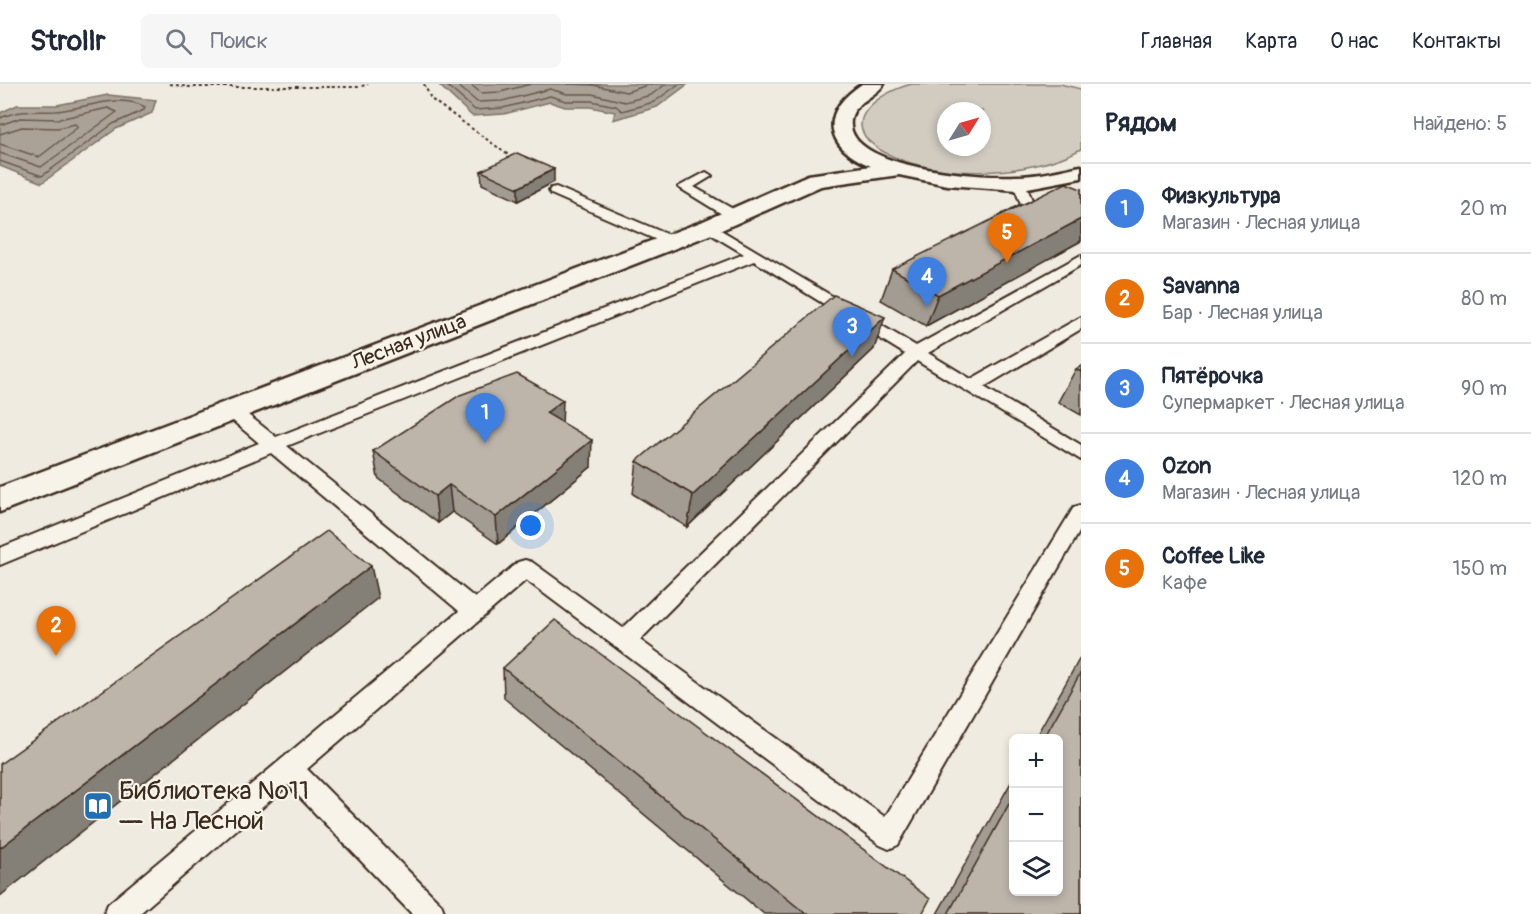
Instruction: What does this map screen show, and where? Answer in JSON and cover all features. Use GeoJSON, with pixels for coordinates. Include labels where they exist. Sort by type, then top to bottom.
{"type":"FeatureCollection","features":[{"type":"Feature","properties":{"kind":"main road"},"geometry":{"type":"LineString","coordinates":[[875,84],[852,100],[840,121],[841,131],[847,142],[860,153],[899,169],[948,179],[1019,183],[1081,172]]}},
{"type":"Feature","properties":{"kind":"main road","name":"Лесная улица"},"geometry":{"type":"LineString","coordinates":[[816,180],[835,162],[847,142]]}},
{"type":"Feature","properties":{"kind":"main road","name":"Лесная улица"},"geometry":{"type":"LineString","coordinates":[[0,500],[709,227],[816,180],[899,169]]}},
{"type":"Feature","properties":{"kind":"main road"},"geometry":{"type":"LineString","coordinates":[[1055,178],[1081,178]]}},
{"type":"Feature","properties":{"kind":"lane"},"geometry":{"type":"LineString","coordinates":[[706,176],[684,187],[735,216]]}},
{"type":"Feature","properties":{"kind":"lane"},"geometry":{"type":"LineString","coordinates":[[996,222],[1028,207],[1019,183]]}},
{"type":"Feature","properties":{"kind":"lane"},"geometry":{"type":"LineString","coordinates":[[555,191],[671,241]]}},
{"type":"Feature","properties":{"kind":"lane"},"geometry":{"type":"LineString","coordinates":[[709,227],[1081,454]]}},
{"type":"Feature","properties":{"kind":"lane"},"geometry":{"type":"LineString","coordinates":[[0,557],[273,445],[755,255]]}},
{"type":"Feature","properties":{"kind":"lane"},"geometry":{"type":"LineString","coordinates":[[623,642],[916,353],[1081,259]]}},
{"type":"Feature","properties":{"kind":"lane"},"geometry":{"type":"LineString","coordinates":[[812,315],[829,300]]}},
{"type":"Feature","properties":{"kind":"lane"},"geometry":{"type":"LineString","coordinates":[[971,387],[1081,322]]}},
{"type":"Feature","properties":{"kind":"lane"},"geometry":{"type":"LineString","coordinates":[[232,411],[475,611]]}},
{"type":"Feature","properties":{"kind":"lane"},"geometry":{"type":"LineString","coordinates":[[118,914],[525,568],[889,836],[1081,512]]}},
{"type":"Feature","properties":{"kind":"lane"},"geometry":{"type":"LineString","coordinates":[[289,768],[431,914]]}},
{"type":"Feature","properties":{"kind":"path"},"geometry":{"type":"LineString","coordinates":[[170,84],[189,87],[359,87],[368,84]]}},
{"type":"Feature","properties":{"kind":"path"},"geometry":{"type":"LineString","coordinates":[[424,84],[431,99],[515,160]]}},
{"type":"Feature","properties":{"kind":"shaded area"},"geometry":{"type":"Polygon","coordinates":[[[912,84],[1060,84],[1081,89],[1081,149],[1036,165],[981,172],[954,171],[903,161],[882,151],[868,140],[862,130],[862,120],[867,110],[875,101],[912,84]]]}},
{"type":"Feature","properties":{"kind":"water"},"geometry":{"type":"Polygon","coordinates":[[[438,84],[688,84],[657,107],[613,120],[615,112],[590,107],[565,107],[550,102],[504,114],[472,116],[438,84]]]}},
{"type":"Feature","properties":{"kind":"water"},"geometry":{"type":"Polygon","coordinates":[[[108,95],[156,100],[152,113],[116,129],[42,183],[0,166],[0,113],[17,105],[57,105],[108,95]]]}},
{"type":"Feature","properties":{"kind":"building"},"geometry":{"type":"Polygon","coordinates":[[[517,153],[554,169],[518,188],[481,171],[517,153]]]}},
{"type":"Feature","properties":{"kind":"building"},"geometry":{"type":"Polygon","coordinates":[[[1066,183],[1081,189],[1081,219],[938,295],[892,269],[1066,183]]]}},
{"type":"Feature","properties":{"kind":"building"},"geometry":{"type":"Polygon","coordinates":[[[834,295],[885,317],[693,495],[637,461],[834,295]]]}},
{"type":"Feature","properties":{"kind":"building"},"geometry":{"type":"Polygon","coordinates":[[[517,374],[563,400],[546,413],[592,440],[496,517],[449,485],[435,496],[373,451],[460,395],[517,374]]]}},
{"type":"Feature","properties":{"kind":"building"},"geometry":{"type":"Polygon","coordinates":[[[327,531],[371,566],[0,848],[0,764],[327,531]]]}},
{"type":"Feature","properties":{"kind":"building"},"geometry":{"type":"Polygon","coordinates":[[[555,620],[930,899],[922,914],[806,914],[503,668],[555,620]]]}},
{"type":"Feature","properties":{"kind":"building"},"geometry":{"type":"Polygon","coordinates":[[[1081,672],[1081,914],[948,914],[1009,804],[1009,896],[1063,896],[1063,734],[1046,734],[1081,672]]]}},
{"type":"Feature","properties":{"kind":"place","name":"Coffee Like"},"geometry":{"type":"Point","coordinates":[1007,263]}},
{"type":"Feature","properties":{"kind":"place","name":"Ozon"},"geometry":{"type":"Point","coordinates":[927,307]}},
{"type":"Feature","properties":{"kind":"place","name":"Пятёрочка"},"geometry":{"type":"Point","coordinates":[852,357]}},
{"type":"Feature","properties":{"kind":"place","name":"Физкультура"},"geometry":{"type":"Point","coordinates":[485,443]}},
{"type":"Feature","properties":{"kind":"place","name":"Savanna"},"geometry":{"type":"Point","coordinates":[56,656]}},
{"type":"Feature","properties":{"kind":"place","name":"Библиотека №11 — На Лесной"},"geometry":{"type":"Point","coordinates":[98,806]}}]}
